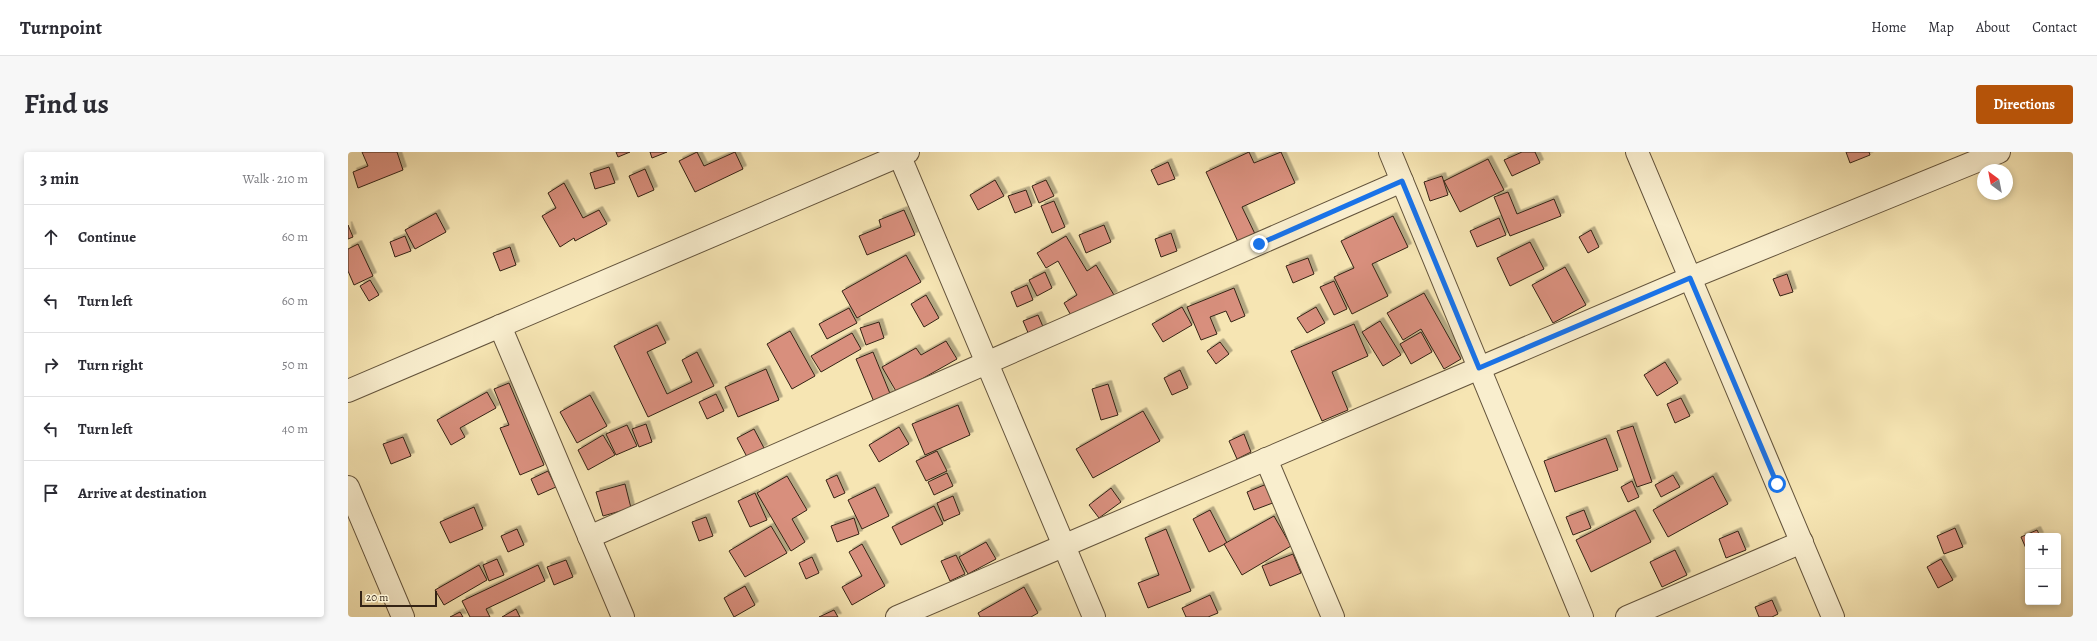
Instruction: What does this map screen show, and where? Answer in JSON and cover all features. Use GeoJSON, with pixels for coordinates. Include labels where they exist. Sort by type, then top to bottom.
{"type":"FeatureCollection","features":[{"type":"Feature","properties":{"kind":"street"},"geometry":{"type":"LineString","coordinates":[[1390,152],[1582,617]]}},
{"type":"Feature","properties":{"kind":"street"},"geometry":{"type":"LineString","coordinates":[[1637,152],[1833,617]]}},
{"type":"Feature","properties":{"kind":"street"},"geometry":{"type":"LineString","coordinates":[[897,617],[1690,278],[1998,152]]}},
{"type":"Feature","properties":{"kind":"street"},"geometry":{"type":"LineString","coordinates":[[348,391],[902,153],[987,363],[1094,617]]}},
{"type":"Feature","properties":{"kind":"street"},"geometry":{"type":"LineString","coordinates":[[589,537],[1402,181]]}},
{"type":"Feature","properties":{"kind":"street"},"geometry":{"type":"LineString","coordinates":[[500,326],[623,617]]}},
{"type":"Feature","properties":{"kind":"street"},"geometry":{"type":"LineString","coordinates":[[1266,460],[1333,617]]}},
{"type":"Feature","properties":{"kind":"street"},"geometry":{"type":"LineString","coordinates":[[348,487],[403,617]]}},
{"type":"Feature","properties":{"kind":"street"},"geometry":{"type":"LineString","coordinates":[[1627,617],[1802,542]]}},
{"type":"Feature","properties":{"kind":"building"},"geometry":{"type":"Polygon","coordinates":[[[362,152],[397,152],[403,170],[358,188],[353,172],[368,166],[362,152]]]}},
{"type":"Feature","properties":{"kind":"building"},"geometry":{"type":"Polygon","coordinates":[[[616,152],[630,152],[618,157],[616,152]]]}},
{"type":"Feature","properties":{"kind":"building"},"geometry":{"type":"Polygon","coordinates":[[[650,152],[667,152],[652,158],[650,152]]]}},
{"type":"Feature","properties":{"kind":"building"},"geometry":{"type":"Polygon","coordinates":[[[697,152],[704,166],[735,152],[743,169],[695,192],[679,161],[697,152]]]}},
{"type":"Feature","properties":{"kind":"building"},"geometry":{"type":"Polygon","coordinates":[[[1249,152],[1254,163],[1281,152],[1295,183],[1242,207],[1256,236],[1239,244],[1206,172],[1249,152]]]}},
{"type":"Feature","properties":{"kind":"building"},"geometry":{"type":"Polygon","coordinates":[[[1522,152],[1535,152],[1540,163],[1512,176],[1504,160],[1522,152]]]}},
{"type":"Feature","properties":{"kind":"building"},"geometry":{"type":"Polygon","coordinates":[[[1846,152],[1869,152],[1870,155],[1850,163],[1846,152]]]}},
{"type":"Feature","properties":{"kind":"building"},"geometry":{"type":"Polygon","coordinates":[[[1488,159],[1504,190],[1460,212],[1444,181],[1488,159]]]}},
{"type":"Feature","properties":{"kind":"building"},"geometry":{"type":"Polygon","coordinates":[[[1168,162],[1175,179],[1158,185],[1151,170],[1168,162]]]}},
{"type":"Feature","properties":{"kind":"building"},"geometry":{"type":"Polygon","coordinates":[[[609,167],[615,183],[595,189],[590,173],[609,167]]]}},
{"type":"Feature","properties":{"kind":"building"},"geometry":{"type":"Polygon","coordinates":[[[645,169],[654,190],[638,197],[629,176],[645,169]]]}},
{"type":"Feature","properties":{"kind":"building"},"geometry":{"type":"Polygon","coordinates":[[[1442,176],[1448,195],[1430,201],[1424,182],[1442,176]]]}},
{"type":"Feature","properties":{"kind":"building"},"geometry":{"type":"Polygon","coordinates":[[[995,180],[1004,196],[978,210],[970,195],[995,180]]]}},
{"type":"Feature","properties":{"kind":"building"},"geometry":{"type":"Polygon","coordinates":[[[1046,180],[1054,196],[1039,203],[1032,186],[1046,180]]]}},
{"type":"Feature","properties":{"kind":"building"},"geometry":{"type":"Polygon","coordinates":[[[564,183],[583,218],[599,210],[607,224],[575,241],[574,238],[560,247],[542,216],[556,208],[548,193],[564,183]]]}},
{"type":"Feature","properties":{"kind":"building"},"geometry":{"type":"Polygon","coordinates":[[[1026,190],[1032,206],[1015,213],[1008,196],[1026,190]]]}},
{"type":"Feature","properties":{"kind":"building"},"geometry":{"type":"Polygon","coordinates":[[[1508,192],[1517,214],[1554,199],[1561,216],[1510,236],[1494,197],[1508,192]]]}},
{"type":"Feature","properties":{"kind":"building"},"geometry":{"type":"Polygon","coordinates":[[[1054,201],[1065,227],[1052,233],[1041,206],[1054,201]]]}},
{"type":"Feature","properties":{"kind":"building"},"geometry":{"type":"Polygon","coordinates":[[[904,210],[915,235],[867,255],[859,236],[881,227],[879,220],[904,210]]]}},
{"type":"Feature","properties":{"kind":"building"},"geometry":{"type":"Polygon","coordinates":[[[436,213],[446,232],[415,249],[405,230],[436,213]]]}},
{"type":"Feature","properties":{"kind":"building"},"geometry":{"type":"Polygon","coordinates":[[[1393,216],[1408,247],[1372,264],[1388,296],[1352,314],[1334,277],[1354,268],[1341,241],[1393,216]]]}},
{"type":"Feature","properties":{"kind":"building"},"geometry":{"type":"Polygon","coordinates":[[[1499,218],[1506,235],[1477,247],[1470,231],[1499,218]]]}},
{"type":"Feature","properties":{"kind":"building"},"geometry":{"type":"Polygon","coordinates":[[[348,225],[353,237],[348,239],[348,225]]]}},
{"type":"Feature","properties":{"kind":"building"},"geometry":{"type":"Polygon","coordinates":[[[1104,225],[1111,242],[1086,253],[1079,235],[1104,225]]]}},
{"type":"Feature","properties":{"kind":"building"},"geometry":{"type":"Polygon","coordinates":[[[1591,230],[1599,247],[1588,253],[1579,237],[1591,230]]]}},
{"type":"Feature","properties":{"kind":"building"},"geometry":{"type":"Polygon","coordinates":[[[1171,233],[1177,251],[1161,257],[1155,239],[1171,233]]]}},
{"type":"Feature","properties":{"kind":"building"},"geometry":{"type":"Polygon","coordinates":[[[405,236],[411,251],[395,257],[390,242],[405,236]]]}},
{"type":"Feature","properties":{"kind":"building"},"geometry":{"type":"Polygon","coordinates":[[[1066,236],[1087,271],[1096,265],[1114,295],[1073,319],[1064,303],[1077,295],[1058,261],[1046,268],[1037,253],[1066,236]]]}},
{"type":"Feature","properties":{"kind":"building"},"geometry":{"type":"Polygon","coordinates":[[[1530,242],[1544,269],[1510,286],[1497,258],[1530,242]]]}},
{"type":"Feature","properties":{"kind":"building"},"geometry":{"type":"Polygon","coordinates":[[[358,244],[373,276],[354,285],[348,271],[348,249],[358,244]]]}},
{"type":"Feature","properties":{"kind":"building"},"geometry":{"type":"Polygon","coordinates":[[[510,247],[516,265],[500,271],[493,253],[510,247]]]}},
{"type":"Feature","properties":{"kind":"building"},"geometry":{"type":"Polygon","coordinates":[[[906,255],[921,282],[857,318],[842,291],[906,255]]]}},
{"type":"Feature","properties":{"kind":"building"},"geometry":{"type":"Polygon","coordinates":[[[1308,258],[1314,274],[1293,283],[1286,266],[1308,258]]]}},
{"type":"Feature","properties":{"kind":"building"},"geometry":{"type":"Polygon","coordinates":[[[1565,267],[1586,305],[1553,323],[1532,285],[1565,267]]]}},
{"type":"Feature","properties":{"kind":"building"},"geometry":{"type":"Polygon","coordinates":[[[1045,272],[1052,288],[1037,296],[1029,280],[1045,272]]]}},
{"type":"Feature","properties":{"kind":"building"},"geometry":{"type":"Polygon","coordinates":[[[1787,274],[1793,292],[1780,296],[1773,279],[1787,274]]]}},
{"type":"Feature","properties":{"kind":"building"},"geometry":{"type":"Polygon","coordinates":[[[370,280],[379,295],[369,301],[360,286],[370,280]]]}},
{"type":"Feature","properties":{"kind":"building"},"geometry":{"type":"Polygon","coordinates":[[[1334,281],[1347,309],[1334,315],[1320,287],[1334,281]]]}},
{"type":"Feature","properties":{"kind":"building"},"geometry":{"type":"Polygon","coordinates":[[[1027,285],[1033,300],[1017,307],[1011,292],[1027,285]]]}},
{"type":"Feature","properties":{"kind":"building"},"geometry":{"type":"Polygon","coordinates":[[[1234,288],[1245,316],[1231,322],[1226,311],[1210,317],[1217,334],[1201,340],[1187,307],[1234,288]]]}},
{"type":"Feature","properties":{"kind":"building"},"geometry":{"type":"Polygon","coordinates":[[[1424,293],[1461,359],[1444,369],[1421,329],[1403,340],[1387,313],[1424,293]]]}},
{"type":"Feature","properties":{"kind":"building"},"geometry":{"type":"Polygon","coordinates":[[[926,295],[939,318],[924,327],[911,304],[926,295]]]}},
{"type":"Feature","properties":{"kind":"building"},"geometry":{"type":"Polygon","coordinates":[[[1182,307],[1192,325],[1163,342],[1152,324],[1182,307]]]}},
{"type":"Feature","properties":{"kind":"building"},"geometry":{"type":"Polygon","coordinates":[[[1316,307],[1325,323],[1307,333],[1297,318],[1316,307]]]}},
{"type":"Feature","properties":{"kind":"building"},"geometry":{"type":"Polygon","coordinates":[[[849,308],[857,323],[827,339],[819,324],[849,308]]]}},
{"type":"Feature","properties":{"kind":"building"},"geometry":{"type":"Polygon","coordinates":[[[1038,315],[1044,329],[1029,335],[1023,321],[1038,315]]]}},
{"type":"Feature","properties":{"kind":"building"},"geometry":{"type":"Polygon","coordinates":[[[1380,321],[1401,355],[1383,366],[1362,332],[1380,321]]]}},
{"type":"Feature","properties":{"kind":"building"},"geometry":{"type":"Polygon","coordinates":[[[879,322],[884,338],[866,345],[860,328],[879,322]]]}},
{"type":"Feature","properties":{"kind":"building"},"geometry":{"type":"Polygon","coordinates":[[[1354,324],[1368,356],[1332,372],[1348,410],[1322,421],[1291,351],[1354,324]]]}},
{"type":"Feature","properties":{"kind":"building"},"geometry":{"type":"Polygon","coordinates":[[[657,325],[666,343],[647,352],[667,394],[692,382],[682,360],[697,352],[714,386],[648,417],[614,346],[657,325]]]}},
{"type":"Feature","properties":{"kind":"building"},"geometry":{"type":"Polygon","coordinates":[[[790,331],[815,376],[792,389],[767,344],[790,331]]]}},
{"type":"Feature","properties":{"kind":"building"},"geometry":{"type":"Polygon","coordinates":[[[1421,332],[1432,352],[1411,364],[1400,344],[1421,332]]]}},
{"type":"Feature","properties":{"kind":"building"},"geometry":{"type":"Polygon","coordinates":[[[852,333],[861,349],[821,372],[811,356],[852,333]]]}},
{"type":"Feature","properties":{"kind":"building"},"geometry":{"type":"Polygon","coordinates":[[[946,341],[957,359],[897,393],[882,367],[916,348],[921,355],[946,341]]]}},
{"type":"Feature","properties":{"kind":"building"},"geometry":{"type":"Polygon","coordinates":[[[1220,342],[1229,354],[1216,364],[1207,351],[1220,342]]]}},
{"type":"Feature","properties":{"kind":"building"},"geometry":{"type":"Polygon","coordinates":[[[873,352],[891,396],[874,402],[856,359],[873,352]]]}},
{"type":"Feature","properties":{"kind":"building"},"geometry":{"type":"Polygon","coordinates":[[[1665,362],[1678,383],[1657,396],[1644,375],[1665,362]]]}},
{"type":"Feature","properties":{"kind":"building"},"geometry":{"type":"Polygon","coordinates":[[[766,369],[779,400],[738,417],[725,387],[766,369]]]}},
{"type":"Feature","properties":{"kind":"building"},"geometry":{"type":"Polygon","coordinates":[[[1180,370],[1188,388],[1172,395],[1164,378],[1180,370]]]}},
{"type":"Feature","properties":{"kind":"building"},"geometry":{"type":"Polygon","coordinates":[[[509,383],[544,465],[520,475],[500,428],[509,425],[494,389],[509,383]]]}},
{"type":"Feature","properties":{"kind":"building"},"geometry":{"type":"Polygon","coordinates":[[[1108,384],[1118,415],[1101,420],[1092,389],[1108,384]]]}},
{"type":"Feature","properties":{"kind":"building"},"geometry":{"type":"Polygon","coordinates":[[[487,392],[496,408],[460,428],[465,437],[451,445],[437,420],[487,392]]]}},
{"type":"Feature","properties":{"kind":"building"},"geometry":{"type":"Polygon","coordinates":[[[716,394],[724,411],[707,419],[699,402],[716,394]]]}},
{"type":"Feature","properties":{"kind":"building"},"geometry":{"type":"Polygon","coordinates":[[[590,395],[607,426],[577,443],[560,412],[590,395]]]}},
{"type":"Feature","properties":{"kind":"building"},"geometry":{"type":"Polygon","coordinates":[[[1681,398],[1690,416],[1675,423],[1667,404],[1681,398]]]}},
{"type":"Feature","properties":{"kind":"building"},"geometry":{"type":"Polygon","coordinates":[[[958,405],[970,435],[925,455],[912,424],[958,405]]]}},
{"type":"Feature","properties":{"kind":"building"},"geometry":{"type":"Polygon","coordinates":[[[1143,411],[1160,441],[1093,478],[1076,449],[1143,411]]]}},
{"type":"Feature","properties":{"kind":"building"},"geometry":{"type":"Polygon","coordinates":[[[646,424],[652,442],[639,447],[632,429],[646,424]]]}},
{"type":"Feature","properties":{"kind":"building"},"geometry":{"type":"Polygon","coordinates":[[[627,425],[637,446],[616,455],[606,434],[627,425]]]}},
{"type":"Feature","properties":{"kind":"building"},"geometry":{"type":"Polygon","coordinates":[[[1633,426],[1652,482],[1637,487],[1617,431],[1633,426]]]}},
{"type":"Feature","properties":{"kind":"building"},"geometry":{"type":"Polygon","coordinates":[[[899,427],[909,444],[879,462],[869,445],[899,427]]]}},
{"type":"Feature","properties":{"kind":"building"},"geometry":{"type":"Polygon","coordinates":[[[754,429],[764,448],[747,457],[737,438],[754,429]]]}},
{"type":"Feature","properties":{"kind":"building"},"geometry":{"type":"Polygon","coordinates":[[[1244,434],[1251,452],[1237,459],[1229,441],[1244,434]]]}},
{"type":"Feature","properties":{"kind":"building"},"geometry":{"type":"Polygon","coordinates":[[[603,435],[615,455],[588,470],[578,450],[603,435]]]}},
{"type":"Feature","properties":{"kind":"building"},"geometry":{"type":"Polygon","coordinates":[[[403,437],[411,456],[391,464],[383,444],[403,437]]]}},
{"type":"Feature","properties":{"kind":"building"},"geometry":{"type":"Polygon","coordinates":[[[1606,438],[1618,470],[1555,492],[1544,461],[1606,438]]]}},
{"type":"Feature","properties":{"kind":"building"},"geometry":{"type":"Polygon","coordinates":[[[937,451],[947,471],[926,481],[916,461],[937,451]]]}},
{"type":"Feature","properties":{"kind":"building"},"geometry":{"type":"Polygon","coordinates":[[[548,471],[556,487],[538,495],[531,479],[548,471]]]}},
{"type":"Feature","properties":{"kind":"building"},"geometry":{"type":"Polygon","coordinates":[[[947,473],[953,486],[934,495],[928,482],[947,473]]]}},
{"type":"Feature","properties":{"kind":"building"},"geometry":{"type":"Polygon","coordinates":[[[837,475],[845,493],[834,498],[826,480],[837,475]]]}},
{"type":"Feature","properties":{"kind":"building"},"geometry":{"type":"Polygon","coordinates":[[[1673,475],[1680,487],[1661,497],[1655,485],[1673,475]]]}},
{"type":"Feature","properties":{"kind":"building"},"geometry":{"type":"Polygon","coordinates":[[[787,476],[807,510],[792,519],[805,542],[791,551],[757,493],[787,476]]]}},
{"type":"Feature","properties":{"kind":"building"},"geometry":{"type":"Polygon","coordinates":[[[1713,476],[1728,504],[1668,537],[1653,510],[1713,476]]]}},
{"type":"Feature","properties":{"kind":"building"},"geometry":{"type":"Polygon","coordinates":[[[1279,479],[1286,498],[1254,510],[1247,492],[1279,479]]]}},
{"type":"Feature","properties":{"kind":"building"},"geometry":{"type":"Polygon","coordinates":[[[1632,481],[1639,497],[1628,502],[1621,487],[1632,481]]]}},
{"type":"Feature","properties":{"kind":"building"},"geometry":{"type":"Polygon","coordinates":[[[625,484],[631,508],[603,516],[596,492],[625,484]]]}},
{"type":"Feature","properties":{"kind":"building"},"geometry":{"type":"Polygon","coordinates":[[[875,487],[889,516],[862,529],[848,500],[875,487]]]}},
{"type":"Feature","properties":{"kind":"building"},"geometry":{"type":"Polygon","coordinates":[[[1111,488],[1121,502],[1099,518],[1089,505],[1111,488]]]}},
{"type":"Feature","properties":{"kind":"building"},"geometry":{"type":"Polygon","coordinates":[[[755,493],[767,520],[750,527],[738,501],[755,493]]]}},
{"type":"Feature","properties":{"kind":"building"},"geometry":{"type":"Polygon","coordinates":[[[953,496],[960,514],[944,521],[937,503],[953,496]]]}},
{"type":"Feature","properties":{"kind":"building"},"geometry":{"type":"Polygon","coordinates":[[[934,506],[943,524],[901,545],[892,527],[934,506]]]}},
{"type":"Feature","properties":{"kind":"building"},"geometry":{"type":"Polygon","coordinates":[[[474,507],[483,529],[450,543],[440,522],[474,507]]]}},
{"type":"Feature","properties":{"kind":"building"},"geometry":{"type":"Polygon","coordinates":[[[1210,510],[1227,543],[1209,552],[1193,519],[1210,510]]]}},
{"type":"Feature","properties":{"kind":"building"},"geometry":{"type":"Polygon","coordinates":[[[1584,510],[1591,528],[1573,535],[1566,517],[1584,510]]]}},
{"type":"Feature","properties":{"kind":"building"},"geometry":{"type":"Polygon","coordinates":[[[1635,510],[1651,542],[1591,572],[1576,540],[1635,510]]]}},
{"type":"Feature","properties":{"kind":"building"},"geometry":{"type":"Polygon","coordinates":[[[1274,516],[1291,546],[1242,575],[1224,544],[1274,516]]]}},
{"type":"Feature","properties":{"kind":"building"},"geometry":{"type":"Polygon","coordinates":[[[706,517],[713,536],[699,541],[692,522],[706,517]]]}},
{"type":"Feature","properties":{"kind":"building"},"geometry":{"type":"Polygon","coordinates":[[[854,518],[859,534],[837,542],[831,526],[854,518]]]}},
{"type":"Feature","properties":{"kind":"building"},"geometry":{"type":"Polygon","coordinates":[[[771,526],[787,553],[745,577],[729,551],[771,526]]]}},
{"type":"Feature","properties":{"kind":"building"},"geometry":{"type":"Polygon","coordinates":[[[1955,528],[1963,547],[1944,554],[1937,536],[1955,528]]]}},
{"type":"Feature","properties":{"kind":"building"},"geometry":{"type":"Polygon","coordinates":[[[517,529],[524,545],[508,552],[501,536],[517,529]]]}},
{"type":"Feature","properties":{"kind":"building"},"geometry":{"type":"Polygon","coordinates":[[[1166,529],[1191,591],[1148,608],[1138,583],[1159,575],[1145,538],[1166,529]]]}},
{"type":"Feature","properties":{"kind":"building"},"geometry":{"type":"Polygon","coordinates":[[[2037,530],[2038,533],[2030,533],[2037,530]]]}},
{"type":"Feature","properties":{"kind":"building"},"geometry":{"type":"Polygon","coordinates":[[[1738,531],[1746,550],[1726,558],[1719,539],[1738,531]]]}},
{"type":"Feature","properties":{"kind":"building"},"geometry":{"type":"Polygon","coordinates":[[[2025,535],[2025,546],[2021,537],[2025,535]]]}},
{"type":"Feature","properties":{"kind":"building"},"geometry":{"type":"Polygon","coordinates":[[[986,542],[996,559],[968,574],[959,557],[986,542]]]}},
{"type":"Feature","properties":{"kind":"building"},"geometry":{"type":"Polygon","coordinates":[[[862,544],[885,586],[852,605],[842,587],[862,576],[849,552],[862,544]]]}},
{"type":"Feature","properties":{"kind":"building"},"geometry":{"type":"Polygon","coordinates":[[[1675,550],[1687,575],[1662,587],[1650,562],[1675,550]]]}},
{"type":"Feature","properties":{"kind":"building"},"geometry":{"type":"Polygon","coordinates":[[[1293,554],[1301,573],[1270,586],[1262,566],[1293,554]]]}},
{"type":"Feature","properties":{"kind":"building"},"geometry":{"type":"Polygon","coordinates":[[[956,555],[965,574],[950,581],[941,561],[956,555]]]}},
{"type":"Feature","properties":{"kind":"building"},"geometry":{"type":"Polygon","coordinates":[[[812,557],[819,573],[806,579],[799,563],[812,557]]]}},
{"type":"Feature","properties":{"kind":"building"},"geometry":{"type":"Polygon","coordinates":[[[497,559],[504,575],[489,581],[483,565],[497,559]]]}},
{"type":"Feature","properties":{"kind":"building"},"geometry":{"type":"Polygon","coordinates":[[[1941,559],[1953,580],[1938,588],[1927,567],[1941,559]]]}},
{"type":"Feature","properties":{"kind":"building"},"geometry":{"type":"Polygon","coordinates":[[[566,560],[573,577],[554,585],[547,567],[566,560]]]}},
{"type":"Feature","properties":{"kind":"building"},"geometry":{"type":"Polygon","coordinates":[[[479,565],[487,580],[444,605],[435,590],[479,565]]]}},
{"type":"Feature","properties":{"kind":"building"},"geometry":{"type":"Polygon","coordinates":[[[538,565],[545,581],[486,609],[490,617],[470,617],[462,601],[538,565]]]}},
{"type":"Feature","properties":{"kind":"building"},"geometry":{"type":"Polygon","coordinates":[[[745,586],[755,605],[734,617],[724,598],[745,586]]]}},
{"type":"Feature","properties":{"kind":"building"},"geometry":{"type":"Polygon","coordinates":[[[1024,587],[1038,613],[1031,617],[980,617],[978,613],[1024,587]]]}},
{"type":"Feature","properties":{"kind":"building"},"geometry":{"type":"Polygon","coordinates":[[[1210,595],[1218,613],[1208,617],[1186,617],[1182,608],[1210,595]]]}},
{"type":"Feature","properties":{"kind":"building"},"geometry":{"type":"Polygon","coordinates":[[[1772,600],[1778,614],[1772,617],[1759,617],[1755,607],[1772,600]]]}},
{"type":"Feature","properties":{"kind":"building"},"geometry":{"type":"Polygon","coordinates":[[[516,609],[520,617],[502,617],[516,609]]]}},
{"type":"Feature","properties":{"kind":"building"},"geometry":{"type":"Polygon","coordinates":[[[834,610],[838,617],[819,617],[834,610]]]}},
{"type":"Feature","properties":{"kind":"building"},"geometry":{"type":"Polygon","coordinates":[[[460,612],[463,617],[450,617],[460,612]]]}},
{"type":"Feature","properties":{"kind":"route"},"geometry":{"type":"LineString","coordinates":[[1259,244],[1402,181],[1479,368],[1690,278],[1777,484]]}}]}
